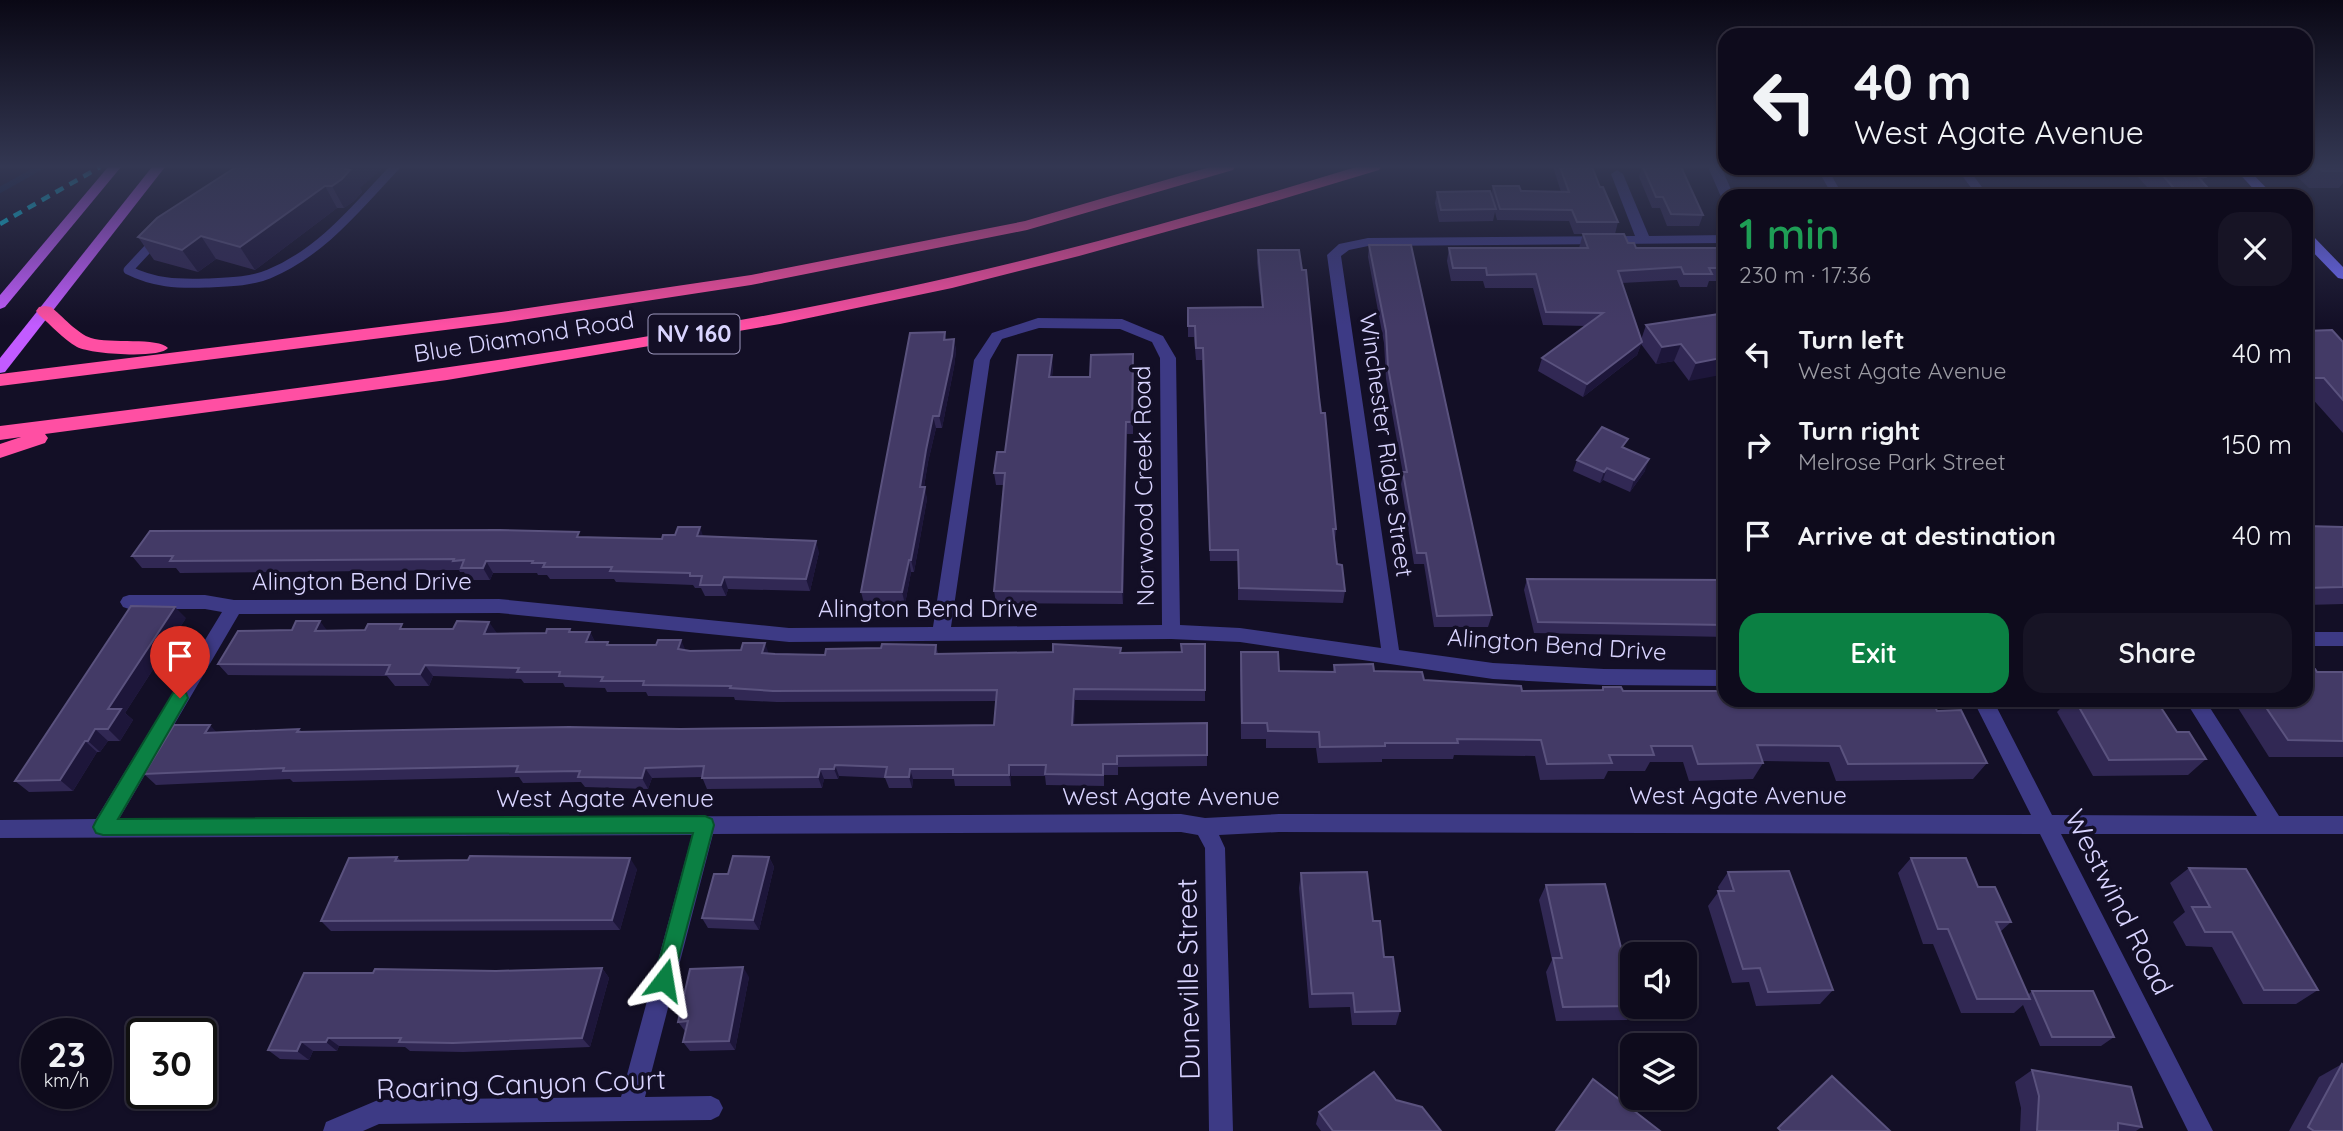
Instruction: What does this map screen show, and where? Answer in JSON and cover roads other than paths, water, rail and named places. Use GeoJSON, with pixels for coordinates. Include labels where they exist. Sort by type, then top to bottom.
{"type":"FeatureCollection","features":[{"type":"Feature","properties":{"kind":"highway","name":"Blue Diamond Road"},"geometry":{"type":"LineString","coordinates":[[0,380],[464,322],[796,272],[1001,231],[1041,220]]}},
{"type":"Feature","properties":{"kind":"highway","name":"Blue Diamond Road"},"geometry":{"type":"LineString","coordinates":[[0,433],[485,370],[723,329],[891,296],[1045,260],[1194,220]]}},
{"type":"Feature","properties":{"kind":"highway"},"geometry":{"type":"LineString","coordinates":[[45,311],[84,344],[106,347],[151,348],[308,341]]}},
{"type":"Feature","properties":{"kind":"highway"},"geometry":{"type":"LineString","coordinates":[[0,451],[81,423]]}},
{"type":"Feature","properties":{"kind":"main road"},"geometry":{"type":"LineString","coordinates":[[0,304],[71,220]]}},
{"type":"Feature","properties":{"kind":"main road"},"geometry":{"type":"LineString","coordinates":[[0,369],[117,220]]}},
{"type":"Feature","properties":{"kind":"street"},"geometry":{"type":"LineString","coordinates":[[1636,220],[1644,240],[1718,239]]}},
{"type":"Feature","properties":{"kind":"street","name":"Winchester Ridge Street"},"geometry":{"type":"LineString","coordinates":[[1391,656],[1334,255],[1344,247],[1368,242],[1644,240]]}},
{"type":"Feature","properties":{"kind":"street"},"geometry":{"type":"LineString","coordinates":[[2313,250],[2343,275]]}},
{"type":"Feature","properties":{"kind":"street","name":"Norwood Creek Road"},"geometry":{"type":"LineString","coordinates":[[941,633],[982,360],[997,335],[1038,323],[1122,324],[1158,339],[1168,358],[1171,632]]}},
{"type":"Feature","properties":{"kind":"street","name":"Alington Bend Drive"},"geometry":{"type":"LineString","coordinates":[[129,602],[205,602],[234,607],[499,606],[789,635],[1171,632],[1240,635],[1493,671],[1604,677],[1718,678]]}},
{"type":"Feature","properties":{"kind":"street"},"geometry":{"type":"LineString","coordinates":[[103,827],[234,607]]}},
{"type":"Feature","properties":{"kind":"street"},"geometry":{"type":"LineString","coordinates":[[2313,639],[2343,639]]}},
{"type":"Feature","properties":{"kind":"street","name":"Westwind Road"},"geometry":{"type":"LineString","coordinates":[[1987,707],[2201,1131]]}},
{"type":"Feature","properties":{"kind":"street"},"geometry":{"type":"LineString","coordinates":[[2199,707],[2274,825]]}},
{"type":"Feature","properties":{"kind":"street","name":"West Agate Avenue"},"geometry":{"type":"LineString","coordinates":[[0,829],[1181,822],[1205,827],[1279,822],[2047,822],[2343,825]]}},
{"type":"Feature","properties":{"kind":"street"},"geometry":{"type":"LineString","coordinates":[[630,1109],[705,825]]}},
{"type":"Feature","properties":{"kind":"street","name":"Duneville Street"},"geometry":{"type":"LineString","coordinates":[[1205,827],[1215,848],[1221,1131]]}},
{"type":"Feature","properties":{"kind":"street","name":"Roaring Canyon Court"},"geometry":{"type":"LineString","coordinates":[[335,1131],[378,1112],[711,1108]]}},
{"type":"Feature","properties":{"kind":"lane"},"geometry":{"type":"LineString","coordinates":[[163,233],[128,270],[147,281],[186,284],[234,282],[269,274],[324,242],[345,220]]}},
{"type":"Feature","properties":{"kind":"railway"},"geometry":{"type":"LineString","coordinates":[[0,224],[7,220]]}}]}
